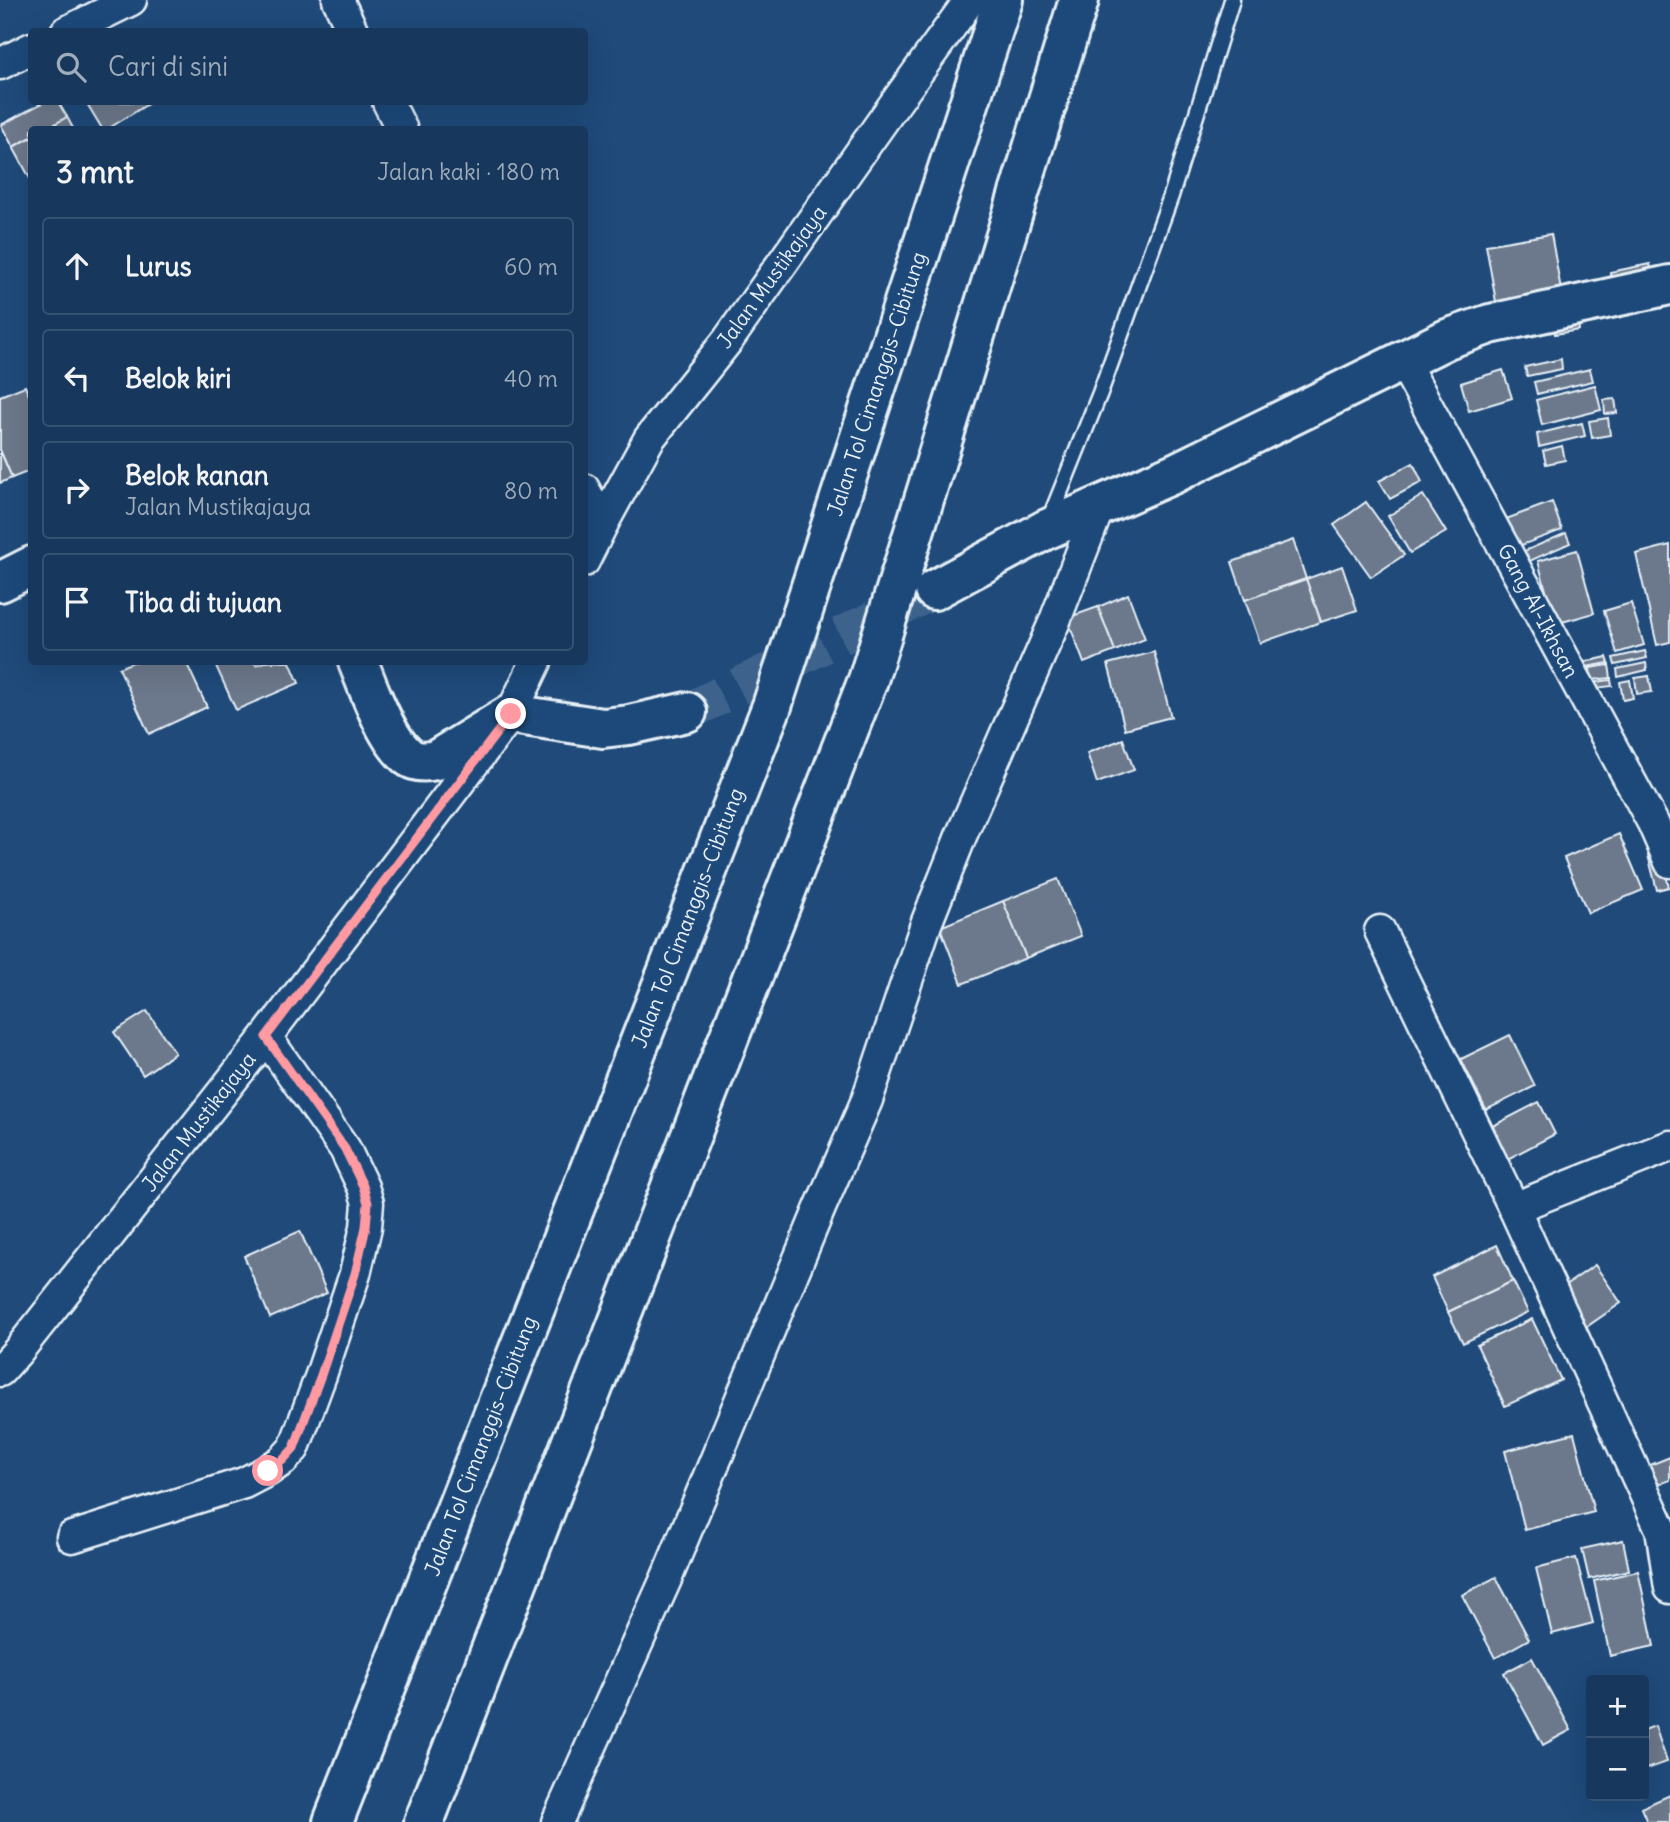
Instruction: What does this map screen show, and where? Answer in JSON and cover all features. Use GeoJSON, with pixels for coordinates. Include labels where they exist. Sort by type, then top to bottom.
{"type":"FeatureCollection","features":[{"type":"Feature","properties":{"kind":"main road","name":"Jalan Tol Cimanggis–Cibitung"},"geometry":{"type":"LineString","coordinates":[[333,1822],[772,706],[1003,0]]}},
{"type":"Feature","properties":{"kind":"main road"},"geometry":{"type":"LineString","coordinates":[[424,1822],[868,680],[1079,0]]}},
{"type":"Feature","properties":{"kind":"main road"},"geometry":{"type":"LineString","coordinates":[[934,590],[1045,530],[1175,473],[1447,339],[1490,324],[1670,285]]}},
{"type":"Feature","properties":{"kind":"main road"},"geometry":{"type":"LineString","coordinates":[[0,582],[28,568]]}},
{"type":"Feature","properties":{"kind":"main road"},"geometry":{"type":"LineString","coordinates":[[359,665],[384,726],[410,758],[423,762],[436,760],[511,714],[603,728],[687,712]]}},
{"type":"Feature","properties":{"kind":"street"},"geometry":{"type":"LineString","coordinates":[[74,28],[131,0]]}},
{"type":"Feature","properties":{"kind":"street"},"geometry":{"type":"LineString","coordinates":[[338,0],[351,28]]}},
{"type":"Feature","properties":{"kind":"street","name":"Jalan Mustikajaya"},"geometry":{"type":"LineString","coordinates":[[588,553],[649,439],[728,340],[970,0]]}},
{"type":"Feature","properties":{"kind":"street"},"geometry":{"type":"LineString","coordinates":[[0,64],[28,50]]}},
{"type":"Feature","properties":{"kind":"street"},"geometry":{"type":"LineString","coordinates":[[390,105],[400,126]]}},
{"type":"Feature","properties":{"kind":"street","name":"Gang Al-Ikhsan"},"geometry":{"type":"LineString","coordinates":[[1403,362],[1653,823],[1670,862]]}},
{"type":"Feature","properties":{"kind":"street"},"geometry":{"type":"LineString","coordinates":[[588,496],[603,523]]}},
{"type":"Feature","properties":{"kind":"street"},"geometry":{"type":"LineString","coordinates":[[557,1822],[667,1577],[867,1100],[946,874],[1054,622],[1099,507]]}},
{"type":"Feature","properties":{"kind":"street","name":"Jalan Mustikajaya"},"geometry":{"type":"LineString","coordinates":[[0,1371],[266,1037],[511,714],[535,665]]}},
{"type":"Feature","properties":{"kind":"street"},"geometry":{"type":"LineString","coordinates":[[1380,931],[1666,1527],[1670,1588]]}},
{"type":"Feature","properties":{"kind":"street"},"geometry":{"type":"LineString","coordinates":[[72,1537],[244,1483],[268,1471],[294,1448],[355,1274],[366,1227],[368,1203],[345,1149],[266,1037]]}},
{"type":"Feature","properties":{"kind":"street"},"geometry":{"type":"LineString","coordinates":[[1514,1208],[1670,1146]]}},
{"type":"Feature","properties":{"kind":"lane"},"geometry":{"type":"LineString","coordinates":[[1045,530],[1100,393],[1171,196],[1233,0]]}},
{"type":"Feature","properties":{"kind":"building"},"geometry":{"type":"Polygon","coordinates":[[[38,105],[60,105],[67,117],[52,126],[28,126],[28,139],[13,147],[1,125],[38,105]]]}},
{"type":"Feature","properties":{"kind":"building"},"geometry":{"type":"Polygon","coordinates":[[[88,105],[146,105],[112,126],[101,126],[88,105]]]}},
{"type":"Feature","properties":{"kind":"building"},"geometry":{"type":"Polygon","coordinates":[[[67,117],[72,126],[52,126],[67,117]]]}},
{"type":"Feature","properties":{"kind":"building"},"geometry":{"type":"Polygon","coordinates":[[[28,139],[28,175],[13,147],[28,139]]]}},
{"type":"Feature","properties":{"kind":"building"},"geometry":{"type":"Polygon","coordinates":[[[1551,234],[1563,301],[1498,313],[1486,245],[1551,234]]]}},
{"type":"Feature","properties":{"kind":"building"},"geometry":{"type":"Polygon","coordinates":[[[1650,264],[1654,285],[1614,293],[1610,272],[1650,264]]]}},
{"type":"Feature","properties":{"kind":"building"},"geometry":{"type":"Polygon","coordinates":[[[1578,324],[1579,330],[1555,334],[1554,328],[1578,324]]]}},
{"type":"Feature","properties":{"kind":"building"},"geometry":{"type":"Polygon","coordinates":[[[1561,359],[1562,369],[1527,376],[1525,367],[1561,359]]]}},
{"type":"Feature","properties":{"kind":"building"},"geometry":{"type":"Polygon","coordinates":[[[1590,369],[1593,381],[1537,394],[1534,382],[1590,369]]]}},
{"type":"Feature","properties":{"kind":"building"},"geometry":{"type":"Polygon","coordinates":[[[1503,370],[1512,398],[1469,411],[1461,383],[1503,370]]]}},
{"type":"Feature","properties":{"kind":"building"},"geometry":{"type":"Polygon","coordinates":[[[1595,385],[1601,410],[1542,425],[1536,400],[1595,385]]]}},
{"type":"Feature","properties":{"kind":"building"},"geometry":{"type":"Polygon","coordinates":[[[25,386],[28,393],[28,472],[12,478],[0,450],[0,396],[25,386]]]}},
{"type":"Feature","properties":{"kind":"building"},"geometry":{"type":"Polygon","coordinates":[[[1615,399],[1617,413],[1605,414],[1604,400],[1615,399]]]}},
{"type":"Feature","properties":{"kind":"building"},"geometry":{"type":"Polygon","coordinates":[[[1608,418],[1610,435],[1592,438],[1589,421],[1608,418]]]}},
{"type":"Feature","properties":{"kind":"building"},"geometry":{"type":"Polygon","coordinates":[[[1582,423],[1585,436],[1539,447],[1537,434],[1582,423]]]}},
{"type":"Feature","properties":{"kind":"building"},"geometry":{"type":"Polygon","coordinates":[[[1562,446],[1565,460],[1546,464],[1543,451],[1562,446]]]}},
{"type":"Feature","properties":{"kind":"building"},"geometry":{"type":"Polygon","coordinates":[[[0,450],[12,478],[0,483],[0,450]]]}},
{"type":"Feature","properties":{"kind":"building"},"geometry":{"type":"Polygon","coordinates":[[[1413,463],[1422,482],[1390,499],[1379,481],[1413,463]]]}},
{"type":"Feature","properties":{"kind":"building"},"geometry":{"type":"Polygon","coordinates":[[[1423,495],[1446,532],[1410,553],[1388,516],[1423,495]]]}},
{"type":"Feature","properties":{"kind":"building"},"geometry":{"type":"Polygon","coordinates":[[[1366,502],[1404,555],[1371,577],[1334,525],[1366,502]]]}},
{"type":"Feature","properties":{"kind":"building"},"geometry":{"type":"Polygon","coordinates":[[[1552,502],[1562,530],[1508,550],[1498,522],[1552,502]]]}},
{"type":"Feature","properties":{"kind":"building"},"geometry":{"type":"Polygon","coordinates":[[[1566,533],[1570,543],[1516,567],[1511,557],[1566,533]]]}},
{"type":"Feature","properties":{"kind":"building"},"geometry":{"type":"Polygon","coordinates":[[[1293,540],[1306,579],[1245,600],[1232,562],[1293,540]]]}},
{"type":"Feature","properties":{"kind":"building"},"geometry":{"type":"Polygon","coordinates":[[[1670,545],[1670,642],[1657,645],[1636,554],[1670,545]]]}},
{"type":"Feature","properties":{"kind":"building"},"geometry":{"type":"Polygon","coordinates":[[[1577,550],[1594,613],[1555,624],[1538,561],[1577,550]]]}},
{"type":"Feature","properties":{"kind":"building"},"geometry":{"type":"Polygon","coordinates":[[[1342,566],[1357,610],[1321,622],[1306,579],[1342,566]]]}},
{"type":"Feature","properties":{"kind":"building"},"geometry":{"type":"Polygon","coordinates":[[[1306,579],[1321,622],[1260,643],[1245,600],[1306,579]]]}},
{"type":"Feature","properties":{"kind":"building"},"geometry":{"type":"Polygon","coordinates":[[[1128,594],[1145,639],[1115,651],[1098,607],[1128,594]]]}},
{"type":"Feature","properties":{"kind":"building"},"geometry":{"type":"Polygon","coordinates":[[[1631,603],[1644,645],[1617,653],[1604,611],[1631,603]]]}},
{"type":"Feature","properties":{"kind":"building"},"geometry":{"type":"Polygon","coordinates":[[[1098,607],[1115,651],[1084,663],[1067,618],[1098,607]]]}},
{"type":"Feature","properties":{"kind":"building"},"geometry":{"type":"Polygon","coordinates":[[[1645,651],[1647,658],[1615,665],[1613,658],[1645,651]]]}},
{"type":"Feature","properties":{"kind":"building"},"geometry":{"type":"Polygon","coordinates":[[[1154,652],[1171,717],[1125,729],[1108,664],[1154,652]]]}},
{"type":"Feature","properties":{"kind":"building"},"geometry":{"type":"Polygon","coordinates":[[[1607,657],[1609,663],[1586,667],[1585,662],[1607,657]]]}},
{"type":"Feature","properties":{"kind":"building"},"geometry":{"type":"Polygon","coordinates":[[[1646,663],[1647,670],[1618,677],[1617,669],[1646,663]]]}},
{"type":"Feature","properties":{"kind":"building"},"geometry":{"type":"Polygon","coordinates":[[[126,665],[187,665],[207,707],[149,734],[119,668],[126,665]]]}},
{"type":"Feature","properties":{"kind":"building"},"geometry":{"type":"Polygon","coordinates":[[[291,665],[299,683],[236,710],[216,666],[291,665]]]}},
{"type":"Feature","properties":{"kind":"building"},"geometry":{"type":"Polygon","coordinates":[[[1609,665],[1611,678],[1591,680],[1590,668],[1609,665]]]}},
{"type":"Feature","properties":{"kind":"building"},"geometry":{"type":"Polygon","coordinates":[[[1649,676],[1652,692],[1637,694],[1635,678],[1649,676]]]}},
{"type":"Feature","properties":{"kind":"building"},"geometry":{"type":"Polygon","coordinates":[[[1611,680],[1612,686],[1596,688],[1595,682],[1611,680]]]}},
{"type":"Feature","properties":{"kind":"building"},"geometry":{"type":"Polygon","coordinates":[[[1630,680],[1633,698],[1623,700],[1620,682],[1630,680]]]}},
{"type":"Feature","properties":{"kind":"building"},"geometry":{"type":"Polygon","coordinates":[[[1123,739],[1134,770],[1097,783],[1087,753],[1123,739]]]}},
{"type":"Feature","properties":{"kind":"building"},"geometry":{"type":"Polygon","coordinates":[[[1619,834],[1643,890],[1588,913],[1564,858],[1619,834]]]}},
{"type":"Feature","properties":{"kind":"building"},"geometry":{"type":"Polygon","coordinates":[[[1660,852],[1669,887],[1657,890],[1648,855],[1660,852]]]}},
{"type":"Feature","properties":{"kind":"building"},"geometry":{"type":"Polygon","coordinates":[[[1058,879],[1081,936],[1026,958],[1003,901],[1058,879]]]}},
{"type":"Feature","properties":{"kind":"building"},"geometry":{"type":"Polygon","coordinates":[[[1003,901],[1026,958],[962,984],[940,927],[1003,901]]]}},
{"type":"Feature","properties":{"kind":"building"},"geometry":{"type":"Polygon","coordinates":[[[147,1011],[175,1053],[143,1075],[114,1032],[147,1011]]]}},
{"type":"Feature","properties":{"kind":"building"},"geometry":{"type":"Polygon","coordinates":[[[1510,1035],[1535,1086],[1486,1110],[1461,1059],[1510,1035]]]}},
{"type":"Feature","properties":{"kind":"building"},"geometry":{"type":"Polygon","coordinates":[[[1539,1102],[1555,1134],[1500,1163],[1483,1131],[1539,1102]]]}},
{"type":"Feature","properties":{"kind":"building"},"geometry":{"type":"Polygon","coordinates":[[[300,1231],[327,1293],[270,1318],[244,1256],[300,1231]]]}},
{"type":"Feature","properties":{"kind":"building"},"geometry":{"type":"Polygon","coordinates":[[[1497,1245],[1513,1281],[1448,1312],[1432,1277],[1497,1245]]]}},
{"type":"Feature","properties":{"kind":"building"},"geometry":{"type":"Polygon","coordinates":[[[1595,1265],[1621,1303],[1582,1330],[1556,1292],[1595,1265]]]}},
{"type":"Feature","properties":{"kind":"building"},"geometry":{"type":"Polygon","coordinates":[[[1513,1281],[1528,1312],[1463,1343],[1448,1312],[1513,1281]]]}},
{"type":"Feature","properties":{"kind":"building"},"geometry":{"type":"Polygon","coordinates":[[[1532,1319],[1561,1380],[1505,1406],[1477,1345],[1532,1319]]]}},
{"type":"Feature","properties":{"kind":"building"},"geometry":{"type":"Polygon","coordinates":[[[1574,1433],[1594,1512],[1525,1530],[1505,1451],[1574,1433]]]}},
{"type":"Feature","properties":{"kind":"building"},"geometry":{"type":"Polygon","coordinates":[[[1670,1457],[1670,1480],[1657,1485],[1650,1465],[1670,1457]]]}},
{"type":"Feature","properties":{"kind":"building"},"geometry":{"type":"Polygon","coordinates":[[[1623,1540],[1629,1570],[1589,1579],[1582,1549],[1623,1540]]]}},
{"type":"Feature","properties":{"kind":"building"},"geometry":{"type":"Polygon","coordinates":[[[1576,1558],[1593,1623],[1552,1634],[1536,1568],[1576,1558]]]}},
{"type":"Feature","properties":{"kind":"building"},"geometry":{"type":"Polygon","coordinates":[[[1638,1571],[1654,1646],[1610,1656],[1594,1581],[1638,1571]]]}},
{"type":"Feature","properties":{"kind":"building"},"geometry":{"type":"Polygon","coordinates":[[[1496,1577],[1529,1639],[1495,1658],[1462,1595],[1496,1577]]]}},
{"type":"Feature","properties":{"kind":"building"},"geometry":{"type":"Polygon","coordinates":[[[1532,1658],[1571,1730],[1543,1745],[1504,1673],[1532,1658]]]}},
{"type":"Feature","properties":{"kind":"building"},"geometry":{"type":"Polygon","coordinates":[[[1655,1726],[1667,1762],[1649,1768],[1649,1738],[1649,1728],[1655,1726]]]}},
{"type":"Feature","properties":{"kind":"building"},"geometry":{"type":"Polygon","coordinates":[[[1670,1795],[1670,1822],[1647,1822],[1641,1808],[1670,1795]]]}},
{"type":"Feature","properties":{"kind":"tunnel"},"geometry":{"type":"LineString","coordinates":[[687,712],[934,590]]}},
{"type":"Feature","properties":{"kind":"route"},"geometry":{"type":"LineString","coordinates":[[268,1471],[294,1448],[355,1274],[366,1227],[368,1203],[345,1149],[266,1037],[511,714]]}}]}
